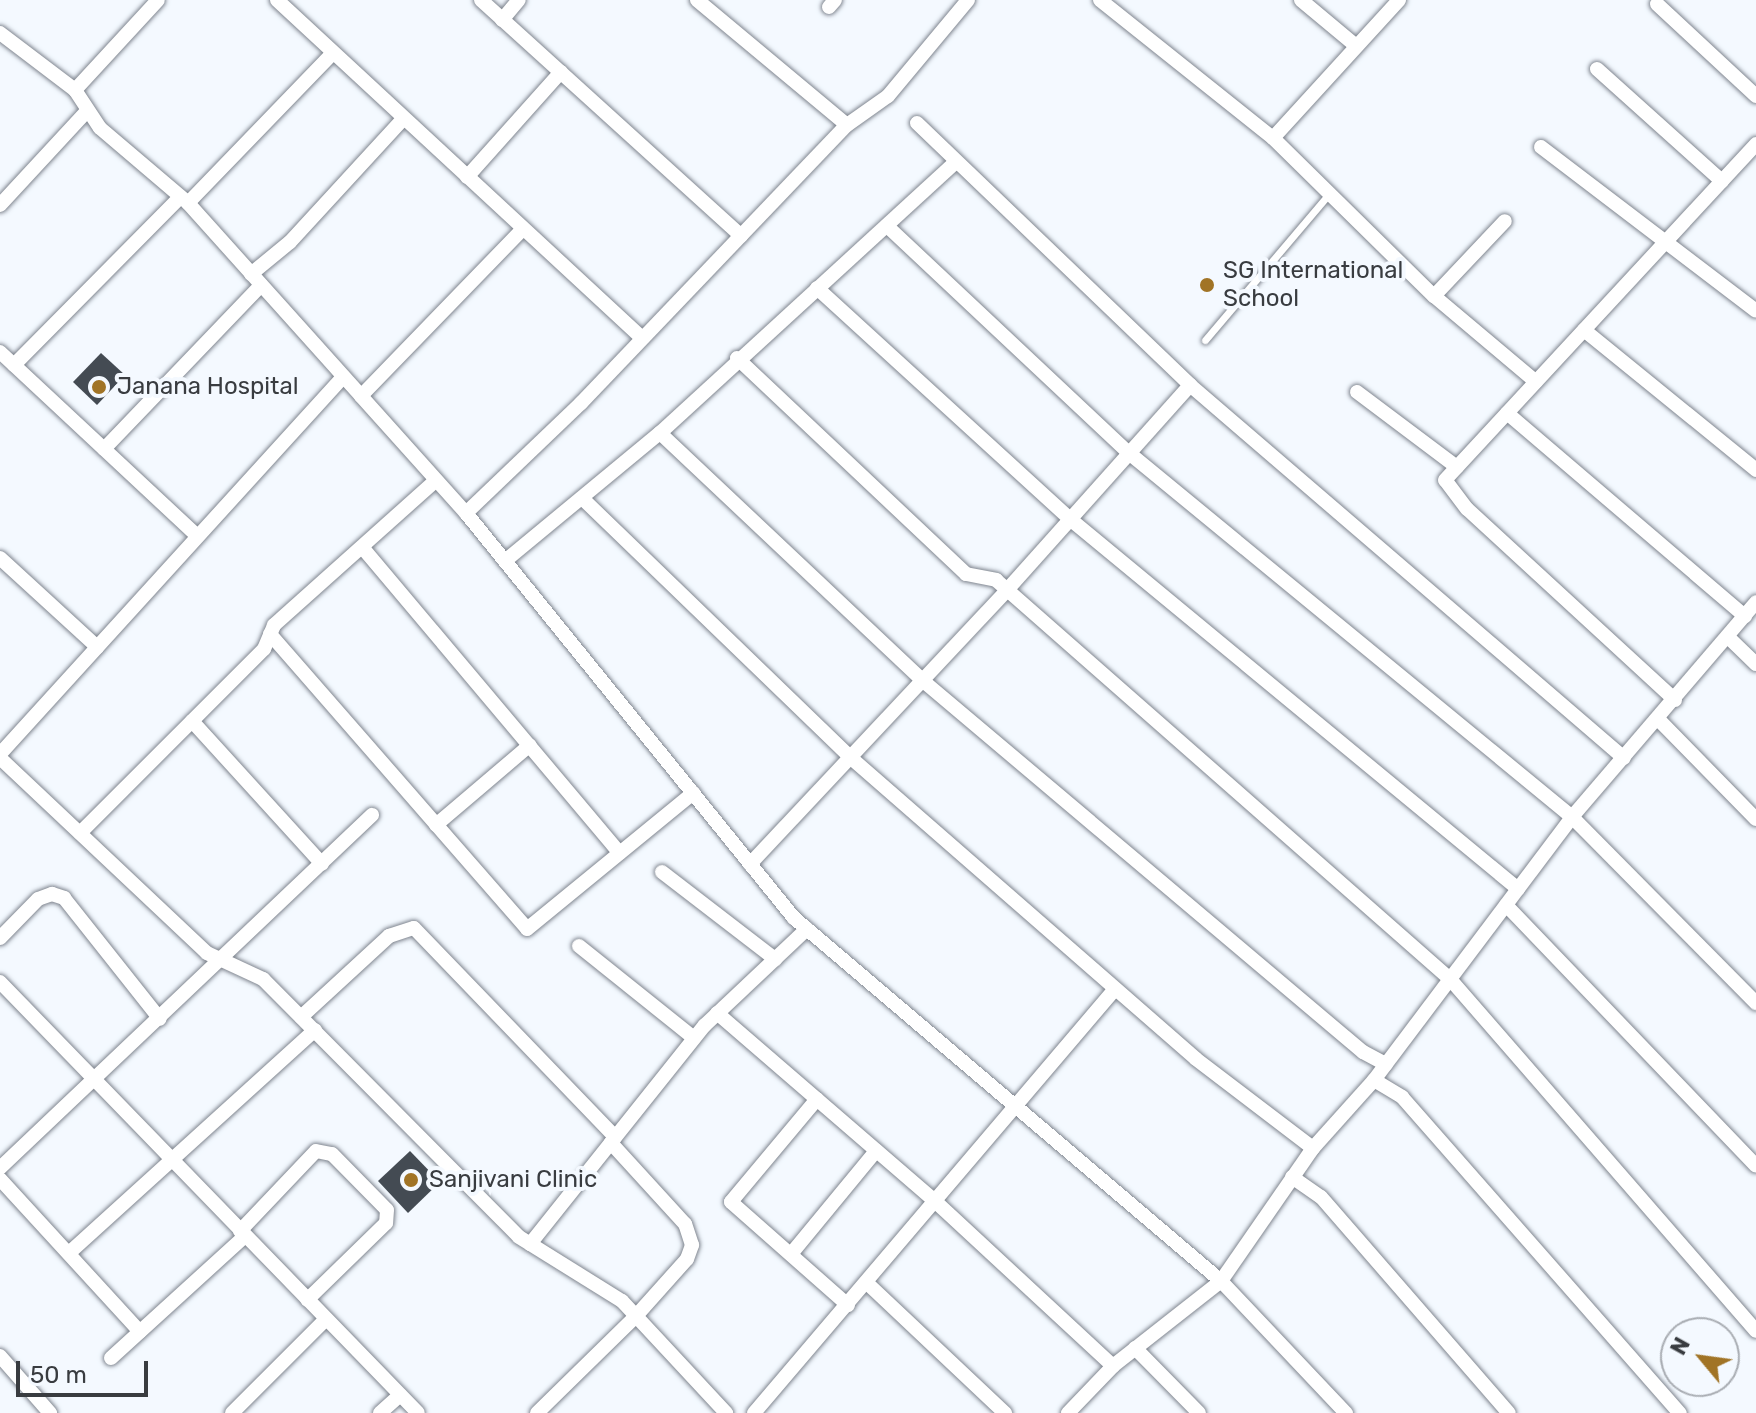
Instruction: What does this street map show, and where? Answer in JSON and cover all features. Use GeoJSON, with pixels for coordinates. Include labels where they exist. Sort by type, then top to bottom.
{"type":"FeatureCollection","features":[{"type":"Feature","properties":{"kind":"street"},"geometry":{"type":"LineString","coordinates":[[75,90],[158,0]]}},
{"type":"Feature","properties":{"kind":"street"},"geometry":{"type":"LineString","coordinates":[[277,0],[641,337]]}},
{"type":"Feature","properties":{"kind":"street"},"geometry":{"type":"LineString","coordinates":[[481,0],[741,236]]}},
{"type":"Feature","properties":{"kind":"street"},"geometry":{"type":"LineString","coordinates":[[502,20],[519,0]]}},
{"type":"Feature","properties":{"kind":"street"},"geometry":{"type":"LineString","coordinates":[[697,0],[847,125]]}},
{"type":"Feature","properties":{"kind":"street"},"geometry":{"type":"LineString","coordinates":[[466,513],[847,125],[888,96],[968,0]]}},
{"type":"Feature","properties":{"kind":"street"},"geometry":{"type":"LineString","coordinates":[[1100,0],[1273,138],[1434,296],[1536,382]]}},
{"type":"Feature","properties":{"kind":"street"},"geometry":{"type":"LineString","coordinates":[[1301,0],[1355,45]]}},
{"type":"Feature","properties":{"kind":"street"},"geometry":{"type":"LineString","coordinates":[[1273,138],[1399,0]]}},
{"type":"Feature","properties":{"kind":"street"},"geometry":{"type":"LineString","coordinates":[[1657,4],[1756,96]]}},
{"type":"Feature","properties":{"kind":"street"},"geometry":{"type":"LineString","coordinates":[[0,33],[75,90],[100,128],[184,200],[256,279],[466,513],[750,864],[807,929],[1221,1281],[1346,1413]]}},
{"type":"Feature","properties":{"kind":"street"},"geometry":{"type":"LineString","coordinates":[[14,365],[332,54]]}},
{"type":"Feature","properties":{"kind":"street"},"geometry":{"type":"LineString","coordinates":[[1597,69],[1722,181]]}},
{"type":"Feature","properties":{"kind":"street"},"geometry":{"type":"LineString","coordinates":[[467,177],[561,72]]}},
{"type":"Feature","properties":{"kind":"street"},"geometry":{"type":"LineString","coordinates":[[0,205],[88,110]]}},
{"type":"Feature","properties":{"kind":"street"},"geometry":{"type":"LineString","coordinates":[[104,449],[403,119]]}},
{"type":"Feature","properties":{"kind":"street"},"geometry":{"type":"LineString","coordinates":[[917,123],[955,163],[1190,385],[1624,758]]}},
{"type":"Feature","properties":{"kind":"street"},"geometry":{"type":"LineString","coordinates":[[1675,700],[1467,509],[1445,480],[1756,144]]}},
{"type":"Feature","properties":{"kind":"street"},"geometry":{"type":"LineString","coordinates":[[1541,147],[1668,240],[1756,311]]}},
{"type":"Feature","properties":{"kind":"street"},"geometry":{"type":"LineString","coordinates":[[505,561],[660,433],[737,358],[955,163]]}},
{"type":"Feature","properties":{"kind":"street"},"geometry":{"type":"LineString","coordinates":[[1434,296],[1505,221]]}},
{"type":"Feature","properties":{"kind":"street"},"geometry":{"type":"LineString","coordinates":[[887,226],[1129,453],[1572,817],[1756,1003]]}},
{"type":"Feature","properties":{"kind":"street"},"geometry":{"type":"LineString","coordinates":[[361,396],[523,229]]}},
{"type":"Feature","properties":{"kind":"street"},"geometry":{"type":"LineString","coordinates":[[817,288],[1070,519],[1518,889]]}},
{"type":"Feature","properties":{"kind":"street"},"geometry":{"type":"LineString","coordinates":[[1584,330],[1756,470]]}},
{"type":"Feature","properties":{"kind":"street"},"geometry":{"type":"LineString","coordinates":[[0,352],[197,536]]}},
{"type":"Feature","properties":{"kind":"street"},"geometry":{"type":"LineString","coordinates":[[737,358],[966,574],[996,580],[1450,979],[1756,1331]]}},
{"type":"Feature","properties":{"kind":"street"},"geometry":{"type":"LineString","coordinates":[[343,377],[0,756],[207,953],[263,979],[530,1244],[598,1284],[636,1316],[721,1411]]}},
{"type":"Feature","properties":{"kind":"street"},"geometry":{"type":"LineString","coordinates":[[750,864],[1007,590],[1190,385]]}},
{"type":"Feature","properties":{"kind":"street"},"geometry":{"type":"LineString","coordinates":[[1357,392],[1457,467]]}},
{"type":"Feature","properties":{"kind":"street"},"geometry":{"type":"LineString","coordinates":[[1507,413],[1745,616]]}},
{"type":"Feature","properties":{"kind":"street"},"geometry":{"type":"LineString","coordinates":[[660,433],[922,680],[1363,1052],[1386,1064]]}},
{"type":"Feature","properties":{"kind":"street"},"geometry":{"type":"LineString","coordinates":[[80,833],[264,649],[270,634],[436,480]]}},
{"type":"Feature","properties":{"kind":"street"},"geometry":{"type":"LineString","coordinates":[[583,499],[850,757],[1115,989],[1313,1148]]}},
{"type":"Feature","properties":{"kind":"street"},"geometry":{"type":"LineString","coordinates":[[362,547],[620,853]]}},
{"type":"Feature","properties":{"kind":"street"},"geometry":{"type":"LineString","coordinates":[[0,558],[97,647]]}},
{"type":"Feature","properties":{"kind":"street"},"geometry":{"type":"LineString","coordinates":[[1068,1413],[1113,1366],[1221,1281],[1313,1148],[1374,1080],[1572,817],[1756,602]]}},
{"type":"Feature","properties":{"kind":"street"},"geometry":{"type":"LineString","coordinates":[[270,634],[527,929],[693,793]]}},
{"type":"Feature","properties":{"kind":"street"},"geometry":{"type":"LineString","coordinates":[[1728,637],[1756,664]]}},
{"type":"Feature","properties":{"kind":"street"},"geometry":{"type":"LineString","coordinates":[[1658,719],[1756,819]]}},
{"type":"Feature","properties":{"kind":"street"},"geometry":{"type":"LineString","coordinates":[[192,721],[322,864]]}},
{"type":"Feature","properties":{"kind":"street"},"geometry":{"type":"LineString","coordinates":[[436,825],[530,745]]}},
{"type":"Feature","properties":{"kind":"street"},"geometry":{"type":"LineString","coordinates":[[0,1168],[224,961],[372,815]]}},
{"type":"Feature","properties":{"kind":"street"},"geometry":{"type":"LineString","coordinates":[[662,872],[775,959]]}},
{"type":"Feature","properties":{"kind":"street"},"geometry":{"type":"LineString","coordinates":[[0,938],[38,899],[52,894],[64,898],[160,1019]]}},
{"type":"Feature","properties":{"kind":"street"},"geometry":{"type":"LineString","coordinates":[[1506,905],[1756,1166]]}},
{"type":"Feature","properties":{"kind":"street"},"geometry":{"type":"LineString","coordinates":[[301,1017],[389,936],[414,928],[613,1140],[692,1235],[687,1259],[636,1316],[537,1413]]}},
{"type":"Feature","properties":{"kind":"street"},"geometry":{"type":"LineString","coordinates":[[530,1244],[694,1038],[807,929]]}},
{"type":"Feature","properties":{"kind":"street"},"geometry":{"type":"LineString","coordinates":[[579,946],[694,1038]]}},
{"type":"Feature","properties":{"kind":"street"},"geometry":{"type":"LineString","coordinates":[[0,982],[418,1413]]}},
{"type":"Feature","properties":{"kind":"street"},"geometry":{"type":"LineString","coordinates":[[754,1413],[937,1203],[1115,989]]}},
{"type":"Feature","properties":{"kind":"street"},"geometry":{"type":"LineString","coordinates":[[717,1013],[937,1203],[1113,1366]]}},
{"type":"Feature","properties":{"kind":"street"},"geometry":{"type":"LineString","coordinates":[[69,1253],[315,1030]]}},
{"type":"Feature","properties":{"kind":"street"},"geometry":{"type":"LineString","coordinates":[[1374,1080],[1402,1097],[1680,1413]]}},
{"type":"Feature","properties":{"kind":"street"},"geometry":{"type":"LineString","coordinates":[[817,1099],[731,1202],[848,1305]]}},
{"type":"Feature","properties":{"kind":"street"},"geometry":{"type":"LineString","coordinates":[[111,1358],[243,1234],[316,1151],[332,1154],[387,1210],[386,1223],[307,1300]]}},
{"type":"Feature","properties":{"kind":"street"},"geometry":{"type":"LineString","coordinates":[[791,1254],[876,1151]]}},
{"type":"Feature","properties":{"kind":"street"},"geometry":{"type":"LineString","coordinates":[[1292,1177],[1321,1197],[1509,1413]]}},
{"type":"Feature","properties":{"kind":"street"},"geometry":{"type":"LineString","coordinates":[[0,1179],[140,1332]]}},
{"type":"Feature","properties":{"kind":"street"},"geometry":{"type":"LineString","coordinates":[[867,1283],[1005,1413]]}},
{"type":"Feature","properties":{"kind":"street"},"geometry":{"type":"LineString","coordinates":[[232,1413],[326,1319]]}},
{"type":"Feature","properties":{"kind":"street"},"geometry":{"type":"LineString","coordinates":[[1135,1348],[1199,1413]]}},
{"type":"Feature","properties":{"kind":"street"},"geometry":{"type":"LineString","coordinates":[[1,1361],[50,1413]]}},
{"type":"Feature","properties":{"kind":"street"},"geometry":{"type":"LineString","coordinates":[[380,1413],[400,1395]]}},
{"type":"Feature","properties":{"kind":"lane"},"geometry":{"type":"LineString","coordinates":[[1205,340],[1330,192]]}},
{"type":"Feature","properties":{"kind":"building"},"geometry":{"type":"Polygon","coordinates":[[[101,353],[125,375],[97,405],[73,382],[101,353]]]}},
{"type":"Feature","properties":{"kind":"building"},"geometry":{"type":"Polygon","coordinates":[[[410,1151],[440,1182],[408,1213],[378,1181],[410,1151]]]}},
{"type":"Feature","properties":{"kind":"place","name":"SG International School"},"geometry":{"type":"Point","coordinates":[1207,285]}},
{"type":"Feature","properties":{"kind":"place","name":"Janana Hospital"},"geometry":{"type":"Point","coordinates":[99,387]}},
{"type":"Feature","properties":{"kind":"place","name":"Sanjivani Clinic"},"geometry":{"type":"Point","coordinates":[411,1180]}}]}
